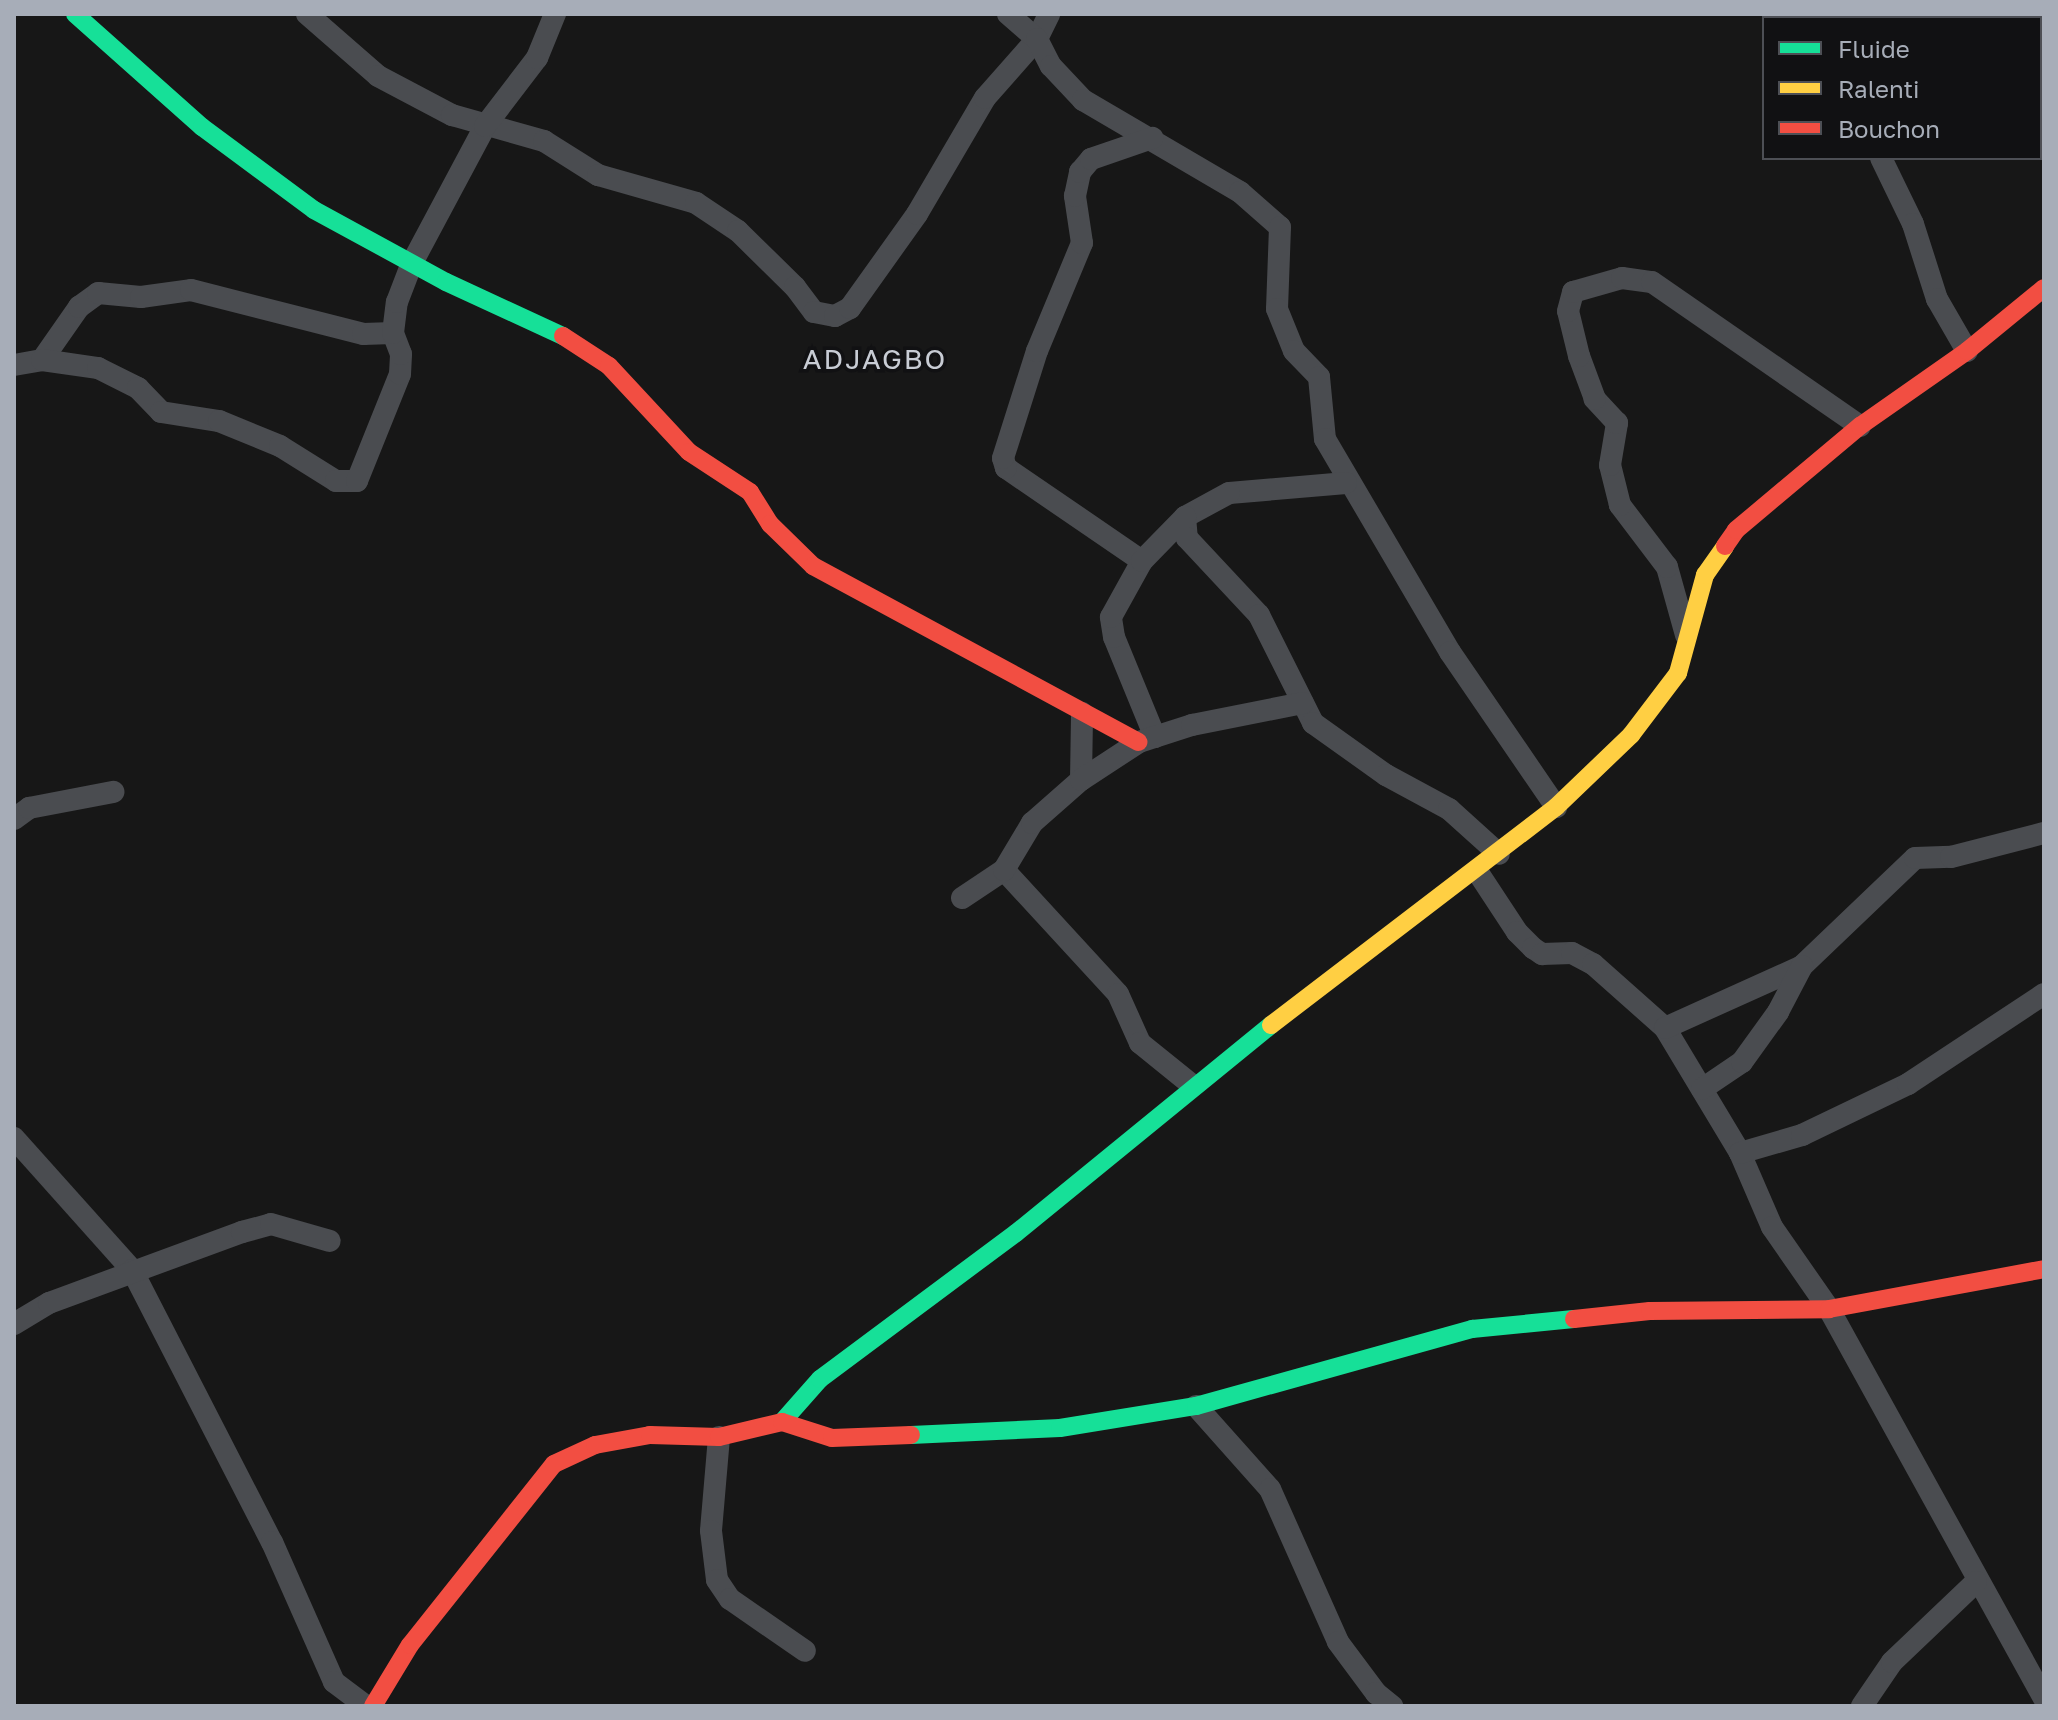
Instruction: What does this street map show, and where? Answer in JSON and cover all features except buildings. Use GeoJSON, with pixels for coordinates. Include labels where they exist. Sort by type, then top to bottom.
{"type":"FeatureCollection","features":[{"type":"Feature","properties":{"kind":"street"},"geometry":{"type":"LineString","coordinates":[[75,14],[202,127],[314,210],[412,263],[582,345],[609,366],[689,452],[750,492],[770,524],[813,566],[1082,713],[1147,740]]}},
{"type":"Feature","properties":{"kind":"street"},"geometry":{"type":"LineString","coordinates":[[307,14],[378,76],[452,115],[544,141],[598,175],[696,203],[738,231],[814,312],[835,316],[850,308],[917,214],[985,98],[1037,39],[1049,14]]}},
{"type":"Feature","properties":{"kind":"street"},"geometry":{"type":"LineString","coordinates":[[14,365],[42,360],[98,368],[138,388],[161,412],[219,421],[280,446],[336,481],[357,481],[400,374],[401,354],[393,333],[397,302],[412,263],[485,126],[537,58],[555,14]]}},
{"type":"Feature","properties":{"kind":"street"},"geometry":{"type":"LineString","coordinates":[[1008,14],[1037,39],[1051,66],[1083,100],[1240,192],[1280,227],[1277,309],[1294,351],[1319,377],[1325,439],[1346,483],[1450,652],[1556,807]]}},
{"type":"Feature","properties":{"kind":"street"},"geometry":{"type":"LineString","coordinates":[[1142,561],[1006,468],[1003,458],[1037,351],[1082,243],[1075,196],[1080,172],[1091,159],[1152,138]]}},
{"type":"Feature","properties":{"kind":"street"},"geometry":{"type":"LineString","coordinates":[[1882,160],[1913,224],[1937,299],[1967,351]]}},
{"type":"Feature","properties":{"kind":"street"},"geometry":{"type":"LineString","coordinates":[[1687,640],[1667,567],[1620,505],[1610,465],[1617,423],[1595,399],[1579,356],[1568,311],[1573,292],[1622,278],[1652,282],[1860,426]]}},
{"type":"Feature","properties":{"kind":"street"},"geometry":{"type":"LineString","coordinates":[[782,1422],[820,1379],[1016,1233],[1192,1085],[1477,871],[1556,807],[1631,735],[1678,673],[1705,575],[1736,530],[1860,426],[1967,351],[2044,288]]}},
{"type":"Feature","properties":{"kind":"street"},"geometry":{"type":"LineString","coordinates":[[42,360],[79,307],[98,293],[141,297],[191,290],[363,334],[393,333]]}},
{"type":"Feature","properties":{"kind":"street"},"geometry":{"type":"LineString","coordinates":[[1147,740],[1114,637],[1111,617],[1142,561],[1185,517],[1229,493],[1346,483]]}},
{"type":"Feature","properties":{"kind":"street"},"geometry":{"type":"LineString","coordinates":[[1185,517],[1187,538],[1259,615],[1303,703],[1326,736],[1449,809],[1499,854]]}},
{"type":"Feature","properties":{"kind":"street"},"geometry":{"type":"LineString","coordinates":[[962,898],[1004,870],[1032,823],[1081,780],[1147,740],[1303,703]]}},
{"type":"Feature","properties":{"kind":"street"},"geometry":{"type":"LineString","coordinates":[[1081,780],[1082,713]]}},
{"type":"Feature","properties":{"kind":"street"},"geometry":{"type":"LineString","coordinates":[[14,819],[29,808],[113,792]]}},
{"type":"Feature","properties":{"kind":"street"},"geometry":{"type":"LineString","coordinates":[[1702,1089],[1742,1062],[1778,1012],[1802,966],[1915,858],[1951,857],[2044,833]]}},
{"type":"Feature","properties":{"kind":"street"},"geometry":{"type":"LineString","coordinates":[[1004,870],[1118,994],[1140,1043],[1192,1085]]}},
{"type":"Feature","properties":{"kind":"street"},"geometry":{"type":"LineString","coordinates":[[1477,871],[1517,932],[1533,948],[1542,954],[1572,953],[1593,964],[1665,1028],[1740,1153],[1772,1227],[1829,1309],[1976,1582],[2044,1698]]}},
{"type":"Feature","properties":{"kind":"street"},"geometry":{"type":"LineString","coordinates":[[1665,1028],[1802,966]]}},
{"type":"Feature","properties":{"kind":"street"},"geometry":{"type":"LineString","coordinates":[[1740,1153],[1802,1135],[1908,1084],[2044,994]]}},
{"type":"Feature","properties":{"kind":"street"},"geometry":{"type":"LineString","coordinates":[[14,1138],[132,1270],[272,1542],[334,1682],[366,1706]]}},
{"type":"Feature","properties":{"kind":"street"},"geometry":{"type":"LineString","coordinates":[[14,1324],[49,1303],[132,1270],[271,1224],[330,1241]]}},
{"type":"Feature","properties":{"kind":"street"},"geometry":{"type":"LineString","coordinates":[[373,1706],[410,1645],[554,1464],[595,1445],[636,1438],[719,1437],[782,1422],[832,1438],[1060,1428],[1196,1406],[1472,1329],[1650,1311],[1829,1309],[2044,1269]]}},
{"type":"Feature","properties":{"kind":"street"},"geometry":{"type":"LineString","coordinates":[[1196,1406],[1270,1489],[1338,1642],[1376,1693],[1392,1706]]}},
{"type":"Feature","properties":{"kind":"street"},"geometry":{"type":"LineString","coordinates":[[719,1437],[711,1531],[717,1580],[737,1606],[805,1651]]}},
{"type":"Feature","properties":{"kind":"street"},"geometry":{"type":"LineString","coordinates":[[1862,1706],[1892,1662],[1976,1582]]}},
{"type":"Feature","properties":{"kind":"traffic: fast"},"geometry":{"type":"LineString","coordinates":[[75,14],[202,127],[314,210],[446,282],[563,336]]}},
{"type":"Feature","properties":{"kind":"traffic: fast"},"geometry":{"type":"LineString","coordinates":[[782,1422],[820,1379],[1016,1233],[1271,1025]]}},
{"type":"Feature","properties":{"kind":"traffic: fast"},"geometry":{"type":"LineString","coordinates":[[911,1435],[1060,1428],[1196,1406],[1472,1329],[1574,1319]]}},
{"type":"Feature","properties":{"kind":"traffic: slow"},"geometry":{"type":"LineString","coordinates":[[1271,1025],[1556,807],[1631,735],[1678,673],[1705,575],[1725,546]]}},
{"type":"Feature","properties":{"kind":"traffic: jam"},"geometry":{"type":"LineString","coordinates":[[1725,546],[1736,530],[1860,426],[1967,351],[2044,288]]}},
{"type":"Feature","properties":{"kind":"traffic: jam"},"geometry":{"type":"LineString","coordinates":[[563,336],[609,366],[689,452],[750,492],[770,524],[813,566],[1139,742]]}},
{"type":"Feature","properties":{"kind":"traffic: jam"},"geometry":{"type":"LineString","coordinates":[[1574,1319],[1650,1311],[1829,1309],[2044,1269]]}},
{"type":"Feature","properties":{"kind":"traffic: jam"},"geometry":{"type":"LineString","coordinates":[[373,1706],[410,1645],[554,1464],[595,1445],[650,1435],[719,1437],[782,1422],[832,1438],[911,1435]]}},
{"type":"Feature","properties":{"kind":"district","name":"ADJAGBO"},"geometry":{"type":"Point","coordinates":[875,359]}}]}
